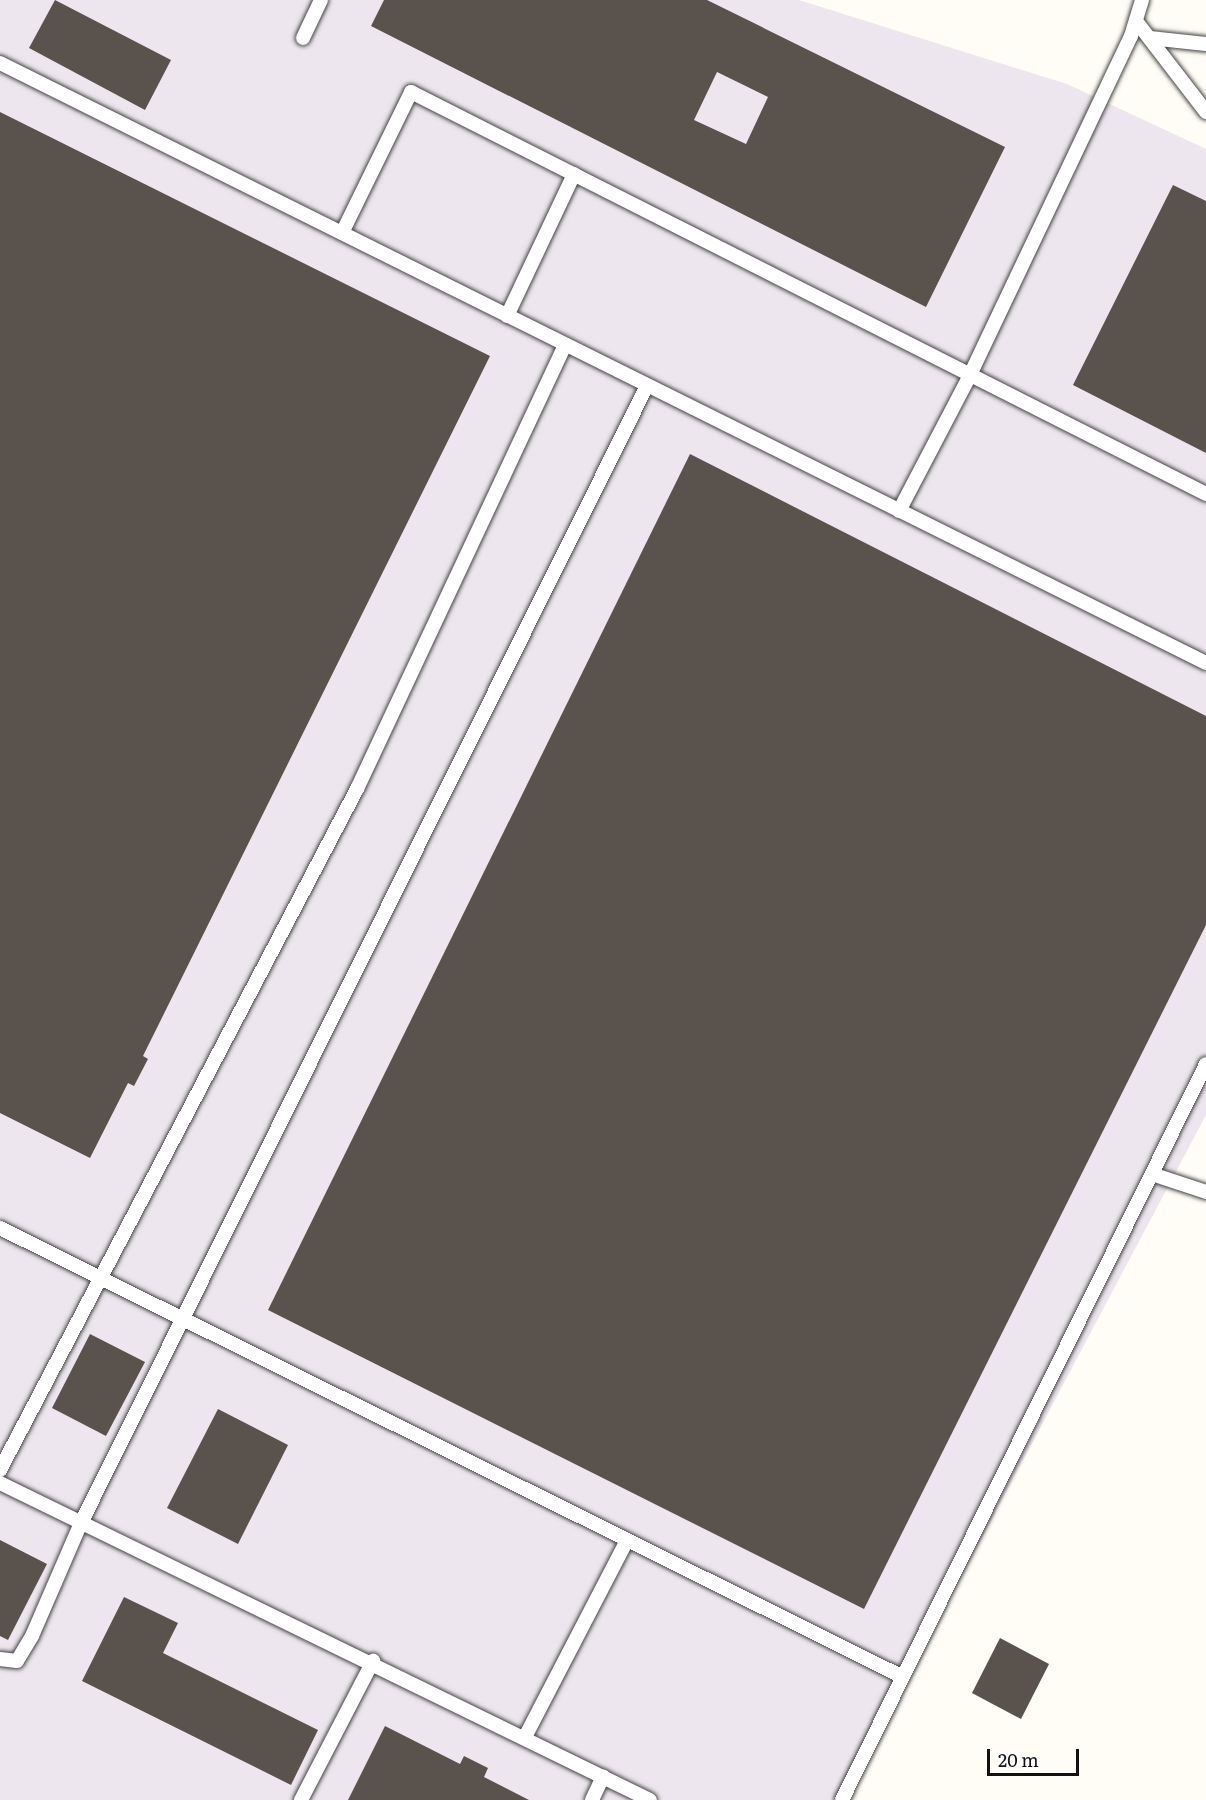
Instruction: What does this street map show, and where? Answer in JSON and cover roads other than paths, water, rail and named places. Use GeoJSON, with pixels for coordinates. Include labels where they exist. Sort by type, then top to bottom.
{"type":"FeatureCollection","features":[{"type":"Feature","properties":{"kind":"lane"},"geometry":{"type":"LineString","coordinates":[[303,38],[321,0]]}},
{"type":"Feature","properties":{"kind":"lane"},"geometry":{"type":"LineString","coordinates":[[899,511],[970,375],[1136,21],[1142,0]]}},
{"type":"Feature","properties":{"kind":"lane"},"geometry":{"type":"LineString","coordinates":[[1136,21],[1206,112]]}},
{"type":"Feature","properties":{"kind":"lane"},"geometry":{"type":"LineString","coordinates":[[1150,38],[1206,44]]}},
{"type":"Feature","properties":{"kind":"lane"},"geometry":{"type":"LineString","coordinates":[[0,63],[565,345],[646,388],[1206,663]]}},
{"type":"Feature","properties":{"kind":"lane"},"geometry":{"type":"LineString","coordinates":[[342,233],[411,92],[1206,495]]}},
{"type":"Feature","properties":{"kind":"lane"},"geometry":{"type":"LineString","coordinates":[[507,316],[574,174]]}},
{"type":"Feature","properties":{"kind":"lane"},"geometry":{"type":"LineString","coordinates":[[0,1470],[103,1279],[357,789],[565,345]]}},
{"type":"Feature","properties":{"kind":"lane"},"geometry":{"type":"LineString","coordinates":[[0,1659],[16,1661],[23,1652],[80,1525],[646,388]]}},
{"type":"Feature","properties":{"kind":"lane"},"geometry":{"type":"LineString","coordinates":[[842,1800],[1206,1064]]}},
{"type":"Feature","properties":{"kind":"lane"},"geometry":{"type":"LineString","coordinates":[[1152,1174],[1206,1192]]}},
{"type":"Feature","properties":{"kind":"lane"},"geometry":{"type":"LineString","coordinates":[[0,1228],[903,1677]]}},
{"type":"Feature","properties":{"kind":"lane"},"geometry":{"type":"LineString","coordinates":[[0,1483],[80,1525],[341,1653],[373,1661],[650,1800]]}},
{"type":"Feature","properties":{"kind":"lane"},"geometry":{"type":"LineString","coordinates":[[525,1737],[627,1540]]}},
{"type":"Feature","properties":{"kind":"lane"},"geometry":{"type":"LineString","coordinates":[[301,1800],[373,1661]]}},
{"type":"Feature","properties":{"kind":"lane"},"geometry":{"type":"LineString","coordinates":[[592,1800],[603,1776]]}}]}
